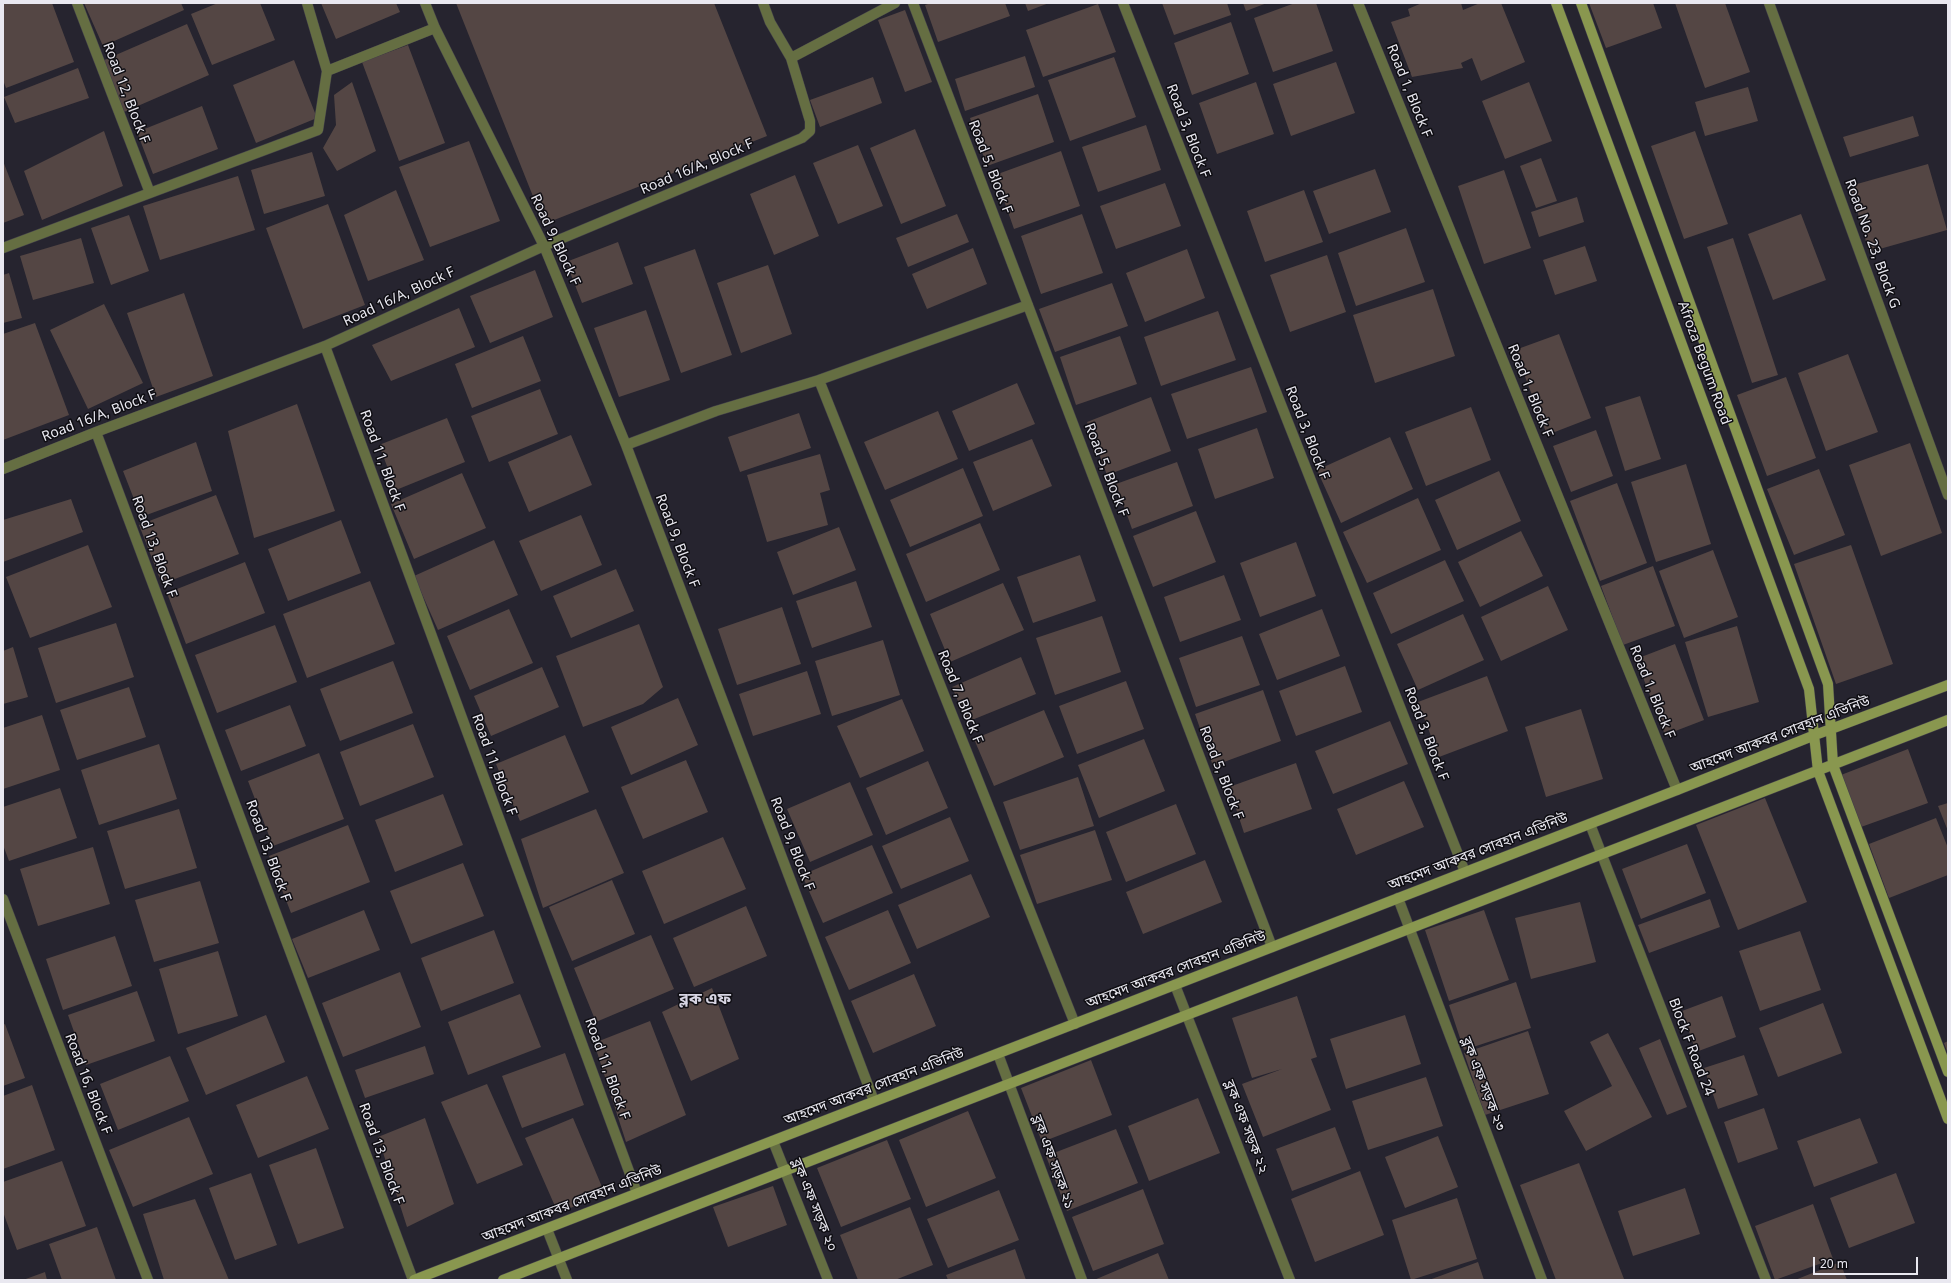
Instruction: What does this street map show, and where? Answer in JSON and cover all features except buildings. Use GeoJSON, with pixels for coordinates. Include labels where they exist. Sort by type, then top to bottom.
{"type":"FeatureCollection","features":[{"type":"Feature","properties":{"kind":"street","name":"Road 12, Block F"},"geometry":{"type":"LineString","coordinates":[[77,3],[150,193]]}},
{"type":"Feature","properties":{"kind":"street"},"geometry":{"type":"LineString","coordinates":[[3,248],[318,130],[327,71],[306,3]]}},
{"type":"Feature","properties":{"kind":"street","name":"Road 9, Block F"},"geometry":{"type":"LineString","coordinates":[[425,3],[435,28],[544,246],[626,445],[874,1101]]}},
{"type":"Feature","properties":{"kind":"street"},"geometry":{"type":"LineString","coordinates":[[763,3],[770,22],[791,58],[895,3]]}},
{"type":"Feature","properties":{"kind":"street","name":"Road 5, Block F"},"geometry":{"type":"LineString","coordinates":[[913,3],[1272,947]]}},
{"type":"Feature","properties":{"kind":"street","name":"Road 3, Block F"},"geometry":{"type":"LineString","coordinates":[[1123,3],[1465,872]]}},
{"type":"Feature","properties":{"kind":"street","name":"Road 1, Block F"},"geometry":{"type":"LineString","coordinates":[[1358,3],[1677,790]]}},
{"type":"Feature","properties":{"kind":"street","name":"Afroza Begum Road"},"geometry":{"type":"LineString","coordinates":[[1556,3],[1809,689],[1818,771],[1948,1119]]}},
{"type":"Feature","properties":{"kind":"street","name":"Afroza Begum Road"},"geometry":{"type":"LineString","coordinates":[[1581,3],[1828,684],[1833,765],[1948,1072]]}},
{"type":"Feature","properties":{"kind":"street","name":"Road No. 23, Block G"},"geometry":{"type":"LineString","coordinates":[[1769,3],[1948,495]]}},
{"type":"Feature","properties":{"kind":"street"},"geometry":{"type":"LineString","coordinates":[[327,71],[435,28]]}},
{"type":"Feature","properties":{"kind":"street","name":"Road 16/A, Block F"},"geometry":{"type":"LineString","coordinates":[[3,469],[96,432],[325,346],[544,246],[802,138],[810,131],[810,121],[791,58]]}},
{"type":"Feature","properties":{"kind":"street"},"geometry":{"type":"LineString","coordinates":[[626,445],[716,411],[819,380],[1028,305]]}},
{"type":"Feature","properties":{"kind":"street","name":"Road 11, Block F"},"geometry":{"type":"LineString","coordinates":[[325,346],[638,1193]]}},
{"type":"Feature","properties":{"kind":"street","name":"Road 7, Block F"},"geometry":{"type":"LineString","coordinates":[[819,380],[1075,1024]]}},
{"type":"Feature","properties":{"kind":"street","name":"Road 13, Block F"},"geometry":{"type":"LineString","coordinates":[[96,432],[414,1280]]}},
{"type":"Feature","properties":{"kind":"street","name":"আহমেদ আকবর সোবহান এভিনিউ"},"geometry":{"type":"LineString","coordinates":[[414,1280],[1590,824],[1830,729],[1948,685]]}},
{"type":"Feature","properties":{"kind":"street"},"geometry":{"type":"LineString","coordinates":[[503,1280],[1948,720]]}},
{"type":"Feature","properties":{"kind":"street","name":"Block F Road 24"},"geometry":{"type":"LineString","coordinates":[[1590,824],[1766,1280]]}},
{"type":"Feature","properties":{"kind":"street","name":"ব্লক এফ সড়ক ২৩"},"geometry":{"type":"LineString","coordinates":[[1398,898],[1542,1280]]}},
{"type":"Feature","properties":{"kind":"street","name":"Road 16, Block F"},"geometry":{"type":"LineString","coordinates":[[3,899],[148,1280]]}},
{"type":"Feature","properties":{"kind":"street","name":"ব্লক এফ সড়ক ২২"},"geometry":{"type":"LineString","coordinates":[[1175,985],[1290,1280]]}},
{"type":"Feature","properties":{"kind":"street","name":"ব্লক এফ সড়ক ২১"},"geometry":{"type":"LineString","coordinates":[[998,1054],[1082,1280]]}},
{"type":"Feature","properties":{"kind":"street","name":"ব্লক এফ সড়ক ২০"},"geometry":{"type":"LineString","coordinates":[[773,1141],[828,1280]]}},
{"type":"Feature","properties":{"kind":"street"},"geometry":{"type":"LineString","coordinates":[[547,1229],[567,1280]]}},
{"type":"Feature","properties":{"kind":"district","name":"ব্লক এফ"},"geometry":{"type":"Point","coordinates":[705,999]}}]}
